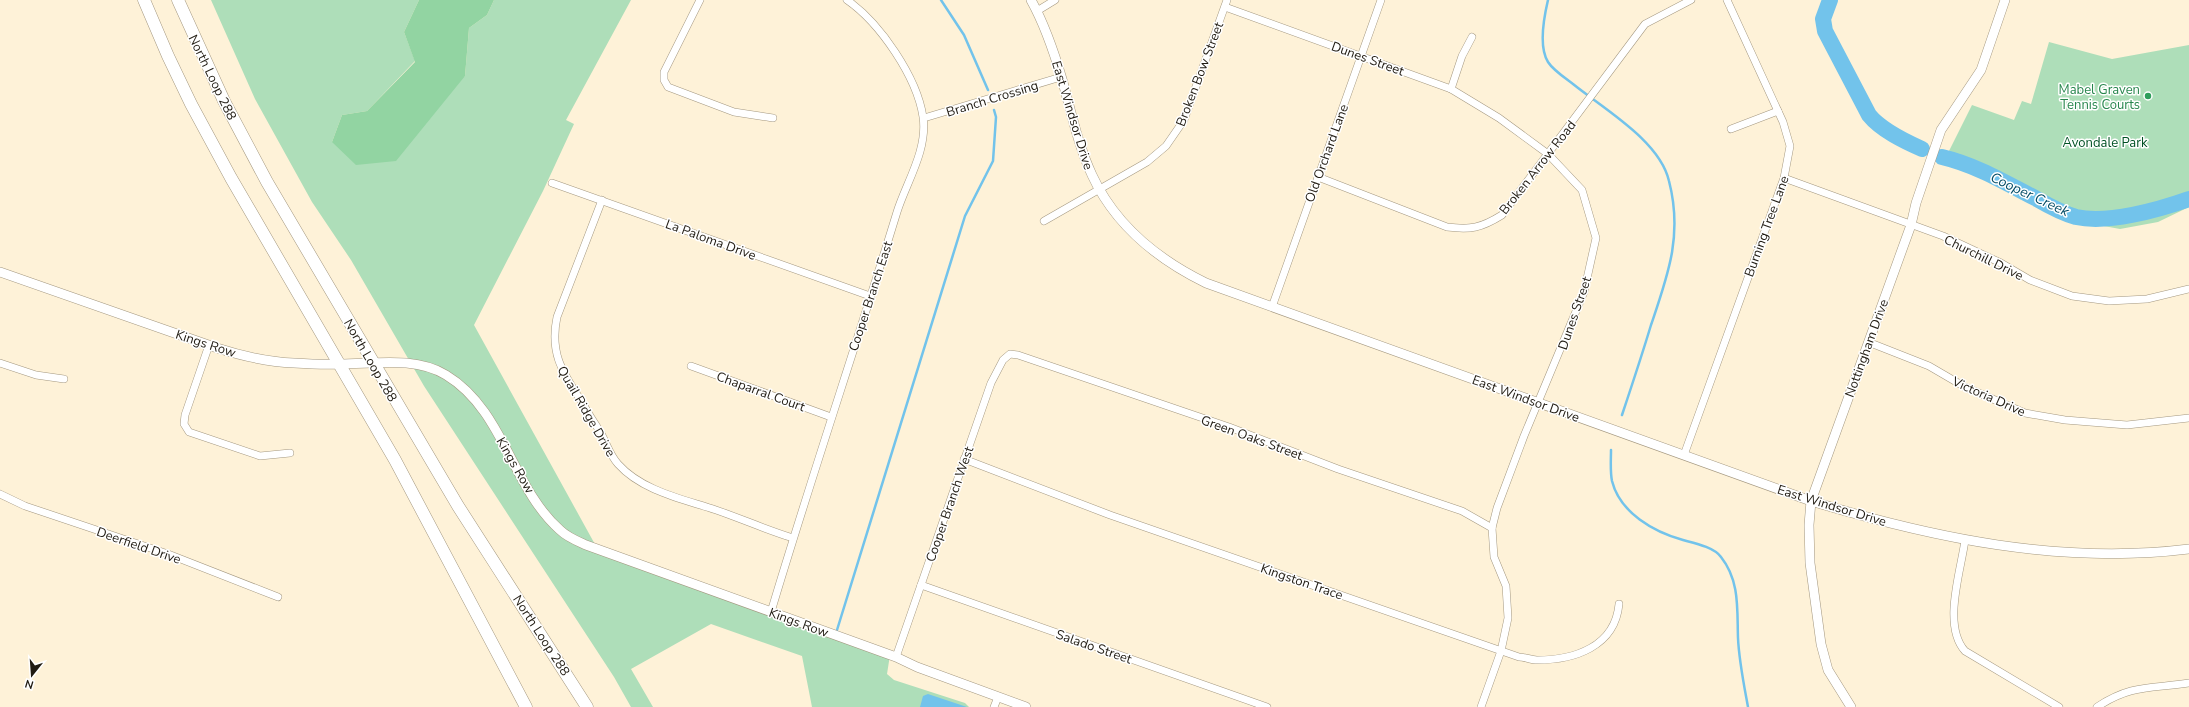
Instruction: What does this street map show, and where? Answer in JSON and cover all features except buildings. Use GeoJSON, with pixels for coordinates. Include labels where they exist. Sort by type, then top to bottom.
{"type":"FeatureCollection","features":[{"type":"Feature","properties":{"kind":"highway"},"geometry":{"type":"LineString","coordinates":[[144,0],[168,56],[206,131],[340,364],[447,555],[526,707]]}},
{"type":"Feature","properties":{"kind":"highway","name":"North Loop 288"},"geometry":{"type":"LineString","coordinates":[[178,0],[224,101],[268,182],[372,363],[458,506],[587,707]]}},
{"type":"Feature","properties":{"kind":"street"},"geometry":{"type":"LineString","coordinates":[[700,0],[664,72],[664,80],[668,87],[679,93],[734,112],[773,118]]}},
{"type":"Feature","properties":{"kind":"street","name":"Cooper Branch East"},"geometry":{"type":"LineString","coordinates":[[771,612],[831,417],[900,202],[917,163],[924,118],[912,84],[892,48],[874,25],[846,0]]}},
{"type":"Feature","properties":{"kind":"street","name":"East Windsor Drive"},"geometry":{"type":"LineString","coordinates":[[1031,0],[1048,35],[1082,148],[1099,189],[1108,204],[1125,225],[1152,250],[1175,267],[1206,283],[1811,501],[1877,521],[1965,540],[2015,547],[2084,553],[2148,553],[2189,549]]}},
{"type":"Feature","properties":{"kind":"street"},"geometry":{"type":"LineString","coordinates":[[1037,11],[1055,0]]}},
{"type":"Feature","properties":{"kind":"street","name":"Old Orchard Lane"},"geometry":{"type":"LineString","coordinates":[[1272,307],[1381,0]]}},
{"type":"Feature","properties":{"kind":"street","name":"Broken Arrow Road"},"geometry":{"type":"LineString","coordinates":[[1318,176],[1447,227],[1465,229],[1484,226],[1502,215],[1645,24],[1691,0]]}},
{"type":"Feature","properties":{"kind":"street","name":"Burning Tree Lane"},"geometry":{"type":"LineString","coordinates":[[1684,455],[1784,178],[1790,146],[1783,122],[1727,0]]}},
{"type":"Feature","properties":{"kind":"street","name":"Nottingham Drive"},"geometry":{"type":"LineString","coordinates":[[1851,707],[1828,670],[1821,644],[1810,563],[1808,525],[1811,501],[1910,225],[1916,202],[1941,130],[1980,70],[2005,0]]}},
{"type":"Feature","properties":{"kind":"street","name":"Dunes Street"},"geometry":{"type":"LineString","coordinates":[[1226,4],[1451,89],[1500,118],[1548,154],[1582,190],[1596,238],[1584,292],[1540,403],[1524,436],[1497,508],[1492,528],[1494,557],[1508,594],[1508,618],[1501,651],[1481,707]]}},
{"type":"Feature","properties":{"kind":"street","name":"Broken Bow Street"},"geometry":{"type":"LineString","coordinates":[[1044,221],[1147,162],[1166,146],[1184,120],[1226,4]]}},
{"type":"Feature","properties":{"kind":"street"},"geometry":{"type":"LineString","coordinates":[[1451,89],[1462,56],[1472,37]]}},
{"type":"Feature","properties":{"kind":"street","name":"Branch Crossing"},"geometry":{"type":"LineString","coordinates":[[924,118],[1061,77]]}},
{"type":"Feature","properties":{"kind":"street"},"geometry":{"type":"LineString","coordinates":[[1731,129],[1778,111]]}},
{"type":"Feature","properties":{"kind":"street","name":"Churchill Drive"},"geometry":{"type":"LineString","coordinates":[[1784,178],[1968,247],[2030,280],[2072,296],[2110,301],[2147,299],[2189,290]]}},
{"type":"Feature","properties":{"kind":"street","name":"La Paloma Drive"},"geometry":{"type":"LineString","coordinates":[[552,183],[870,296]]}},
{"type":"Feature","properties":{"kind":"street","name":"Quail Ridge Drive"},"geometry":{"type":"LineString","coordinates":[[602,200],[557,317],[553,334],[556,355],[571,386],[599,430],[612,456],[626,471],[641,482],[687,501],[793,538]]}},
{"type":"Feature","properties":{"kind":"street","name":"Kings Row"},"geometry":{"type":"LineString","coordinates":[[0,273],[209,345],[264,360],[294,363],[372,363],[427,366],[458,383],[484,411],[546,514],[567,536],[586,545],[896,657],[917,668],[1026,707]]}},
{"type":"Feature","properties":{"kind":"street","name":"Victoria Drive"},"geometry":{"type":"LineString","coordinates":[[1868,342],[1929,366],[1965,387],[2025,413],[2065,420],[2127,425],[2189,418]]}},
{"type":"Feature","properties":{"kind":"street"},"geometry":{"type":"LineString","coordinates":[[209,345],[185,414],[184,424],[189,432],[260,456],[290,453]]}},
{"type":"Feature","properties":{"kind":"street","name":"Cooper Branch West"},"geometry":{"type":"LineString","coordinates":[[896,657],[964,459],[992,383],[1003,360],[1010,354]]}},
{"type":"Feature","properties":{"kind":"street","name":"Green Oaks Street"},"geometry":{"type":"LineString","coordinates":[[1010,354],[1018,355],[1229,427],[1338,469],[1462,511],[1492,528]]}},
{"type":"Feature","properties":{"kind":"street"},"geometry":{"type":"LineString","coordinates":[[0,363],[36,376],[64,379]]}},
{"type":"Feature","properties":{"kind":"street","name":"Chaparral Court"},"geometry":{"type":"LineString","coordinates":[[691,366],[831,417]]}},
{"type":"Feature","properties":{"kind":"street","name":"Kingston Trace"},"geometry":{"type":"LineString","coordinates":[[964,459],[1110,515],[1501,651],[1535,660],[1557,659],[1584,652],[1605,638],[1618,617],[1619,604]]}},
{"type":"Feature","properties":{"kind":"street","name":"Deerfield Drive"},"geometry":{"type":"LineString","coordinates":[[0,494],[25,506],[168,554],[278,597]]}},
{"type":"Feature","properties":{"kind":"street"},"geometry":{"type":"LineString","coordinates":[[1965,540],[1956,578],[1954,629],[1959,644],[1965,651],[2059,707]]}},
{"type":"Feature","properties":{"kind":"street","name":"Salado Street"},"geometry":{"type":"LineString","coordinates":[[921,585],[1267,707]]}},
{"type":"Feature","properties":{"kind":"street"},"geometry":{"type":"LineString","coordinates":[[2097,707],[2130,690],[2151,686],[2189,683]]}},
{"type":"Feature","properties":{"kind":"street"},"geometry":{"type":"LineString","coordinates":[[994,707],[998,697]]}},
{"type":"Feature","properties":{"kind":"green space"},"geometry":{"type":"Polygon","coordinates":[[[211,0],[419,0],[404,32],[415,61],[367,111],[342,115],[332,142],[465,76],[469,28],[487,15],[494,0],[631,0],[566,120],[574,124],[543,191],[474,325],[597,548],[890,655],[887,674],[894,680],[965,703],[969,707],[812,707],[802,656],[711,624],[631,669],[653,707],[631,707],[614,677],[424,386],[351,260],[312,202],[255,99],[211,0]]]}},
{"type":"Feature","properties":{"kind":"green space"},"geometry":{"type":"Polygon","coordinates":[[[419,0],[494,0],[487,15],[469,28],[465,76],[396,161],[356,165],[332,142],[342,115],[367,111],[415,62],[404,32],[419,0]]]}},
{"type":"Feature","properties":{"kind":"green space","name":"Avondale Park"},"geometry":{"type":"Polygon","coordinates":[[[2049,42],[2112,59],[2189,45],[2189,207],[2158,222],[2120,229],[2071,220],[1944,161],[1972,105],[2014,120],[2022,101],[2031,104],[2049,42]]]}},
{"type":"Feature","properties":{"kind":"water"},"geometry":{"type":"Polygon","coordinates":[[[928,694],[967,707],[920,707],[923,696],[928,694]]]}},
{"type":"Feature","properties":{"kind":"waterway"},"geometry":{"type":"LineString","coordinates":[[941,0],[964,35],[988,90]]}},
{"type":"Feature","properties":{"kind":"waterway"},"geometry":{"type":"LineString","coordinates":[[1548,0],[1543,31],[1543,48],[1548,62],[1559,74],[1615,115],[1643,139],[1655,152],[1664,166],[1673,201],[1674,237],[1668,272],[1622,415]]}},
{"type":"Feature","properties":{"kind":"waterway","name":"Cooper Creek"},"geometry":{"type":"LineString","coordinates":[[1830,0],[1823,19],[1825,31],[1869,115],[1880,126],[1900,139],[1922,149]]}},
{"type":"Feature","properties":{"kind":"waterway"},"geometry":{"type":"LineString","coordinates":[[837,630],[965,216],[993,161],[996,117],[994,110]]}},
{"type":"Feature","properties":{"kind":"waterway","name":"Cooper Creek"},"geometry":{"type":"LineString","coordinates":[[1942,157],[1955,160],[1979,170],[2056,209],[2076,217],[2103,219],[2133,215],[2189,199]]}},
{"type":"Feature","properties":{"kind":"waterway"},"geometry":{"type":"LineString","coordinates":[[1611,450],[1612,481],[1622,503],[1630,512],[1640,520],[1661,532],[1704,546],[1714,551],[1721,557],[1727,566],[1732,576],[1736,596],[1739,655],[1748,707]]}},
{"type":"Feature","properties":{"kind":"place","name":"Mabel Graven Tennis Courts"},"geometry":{"type":"Point","coordinates":[2148,96]}}]}
